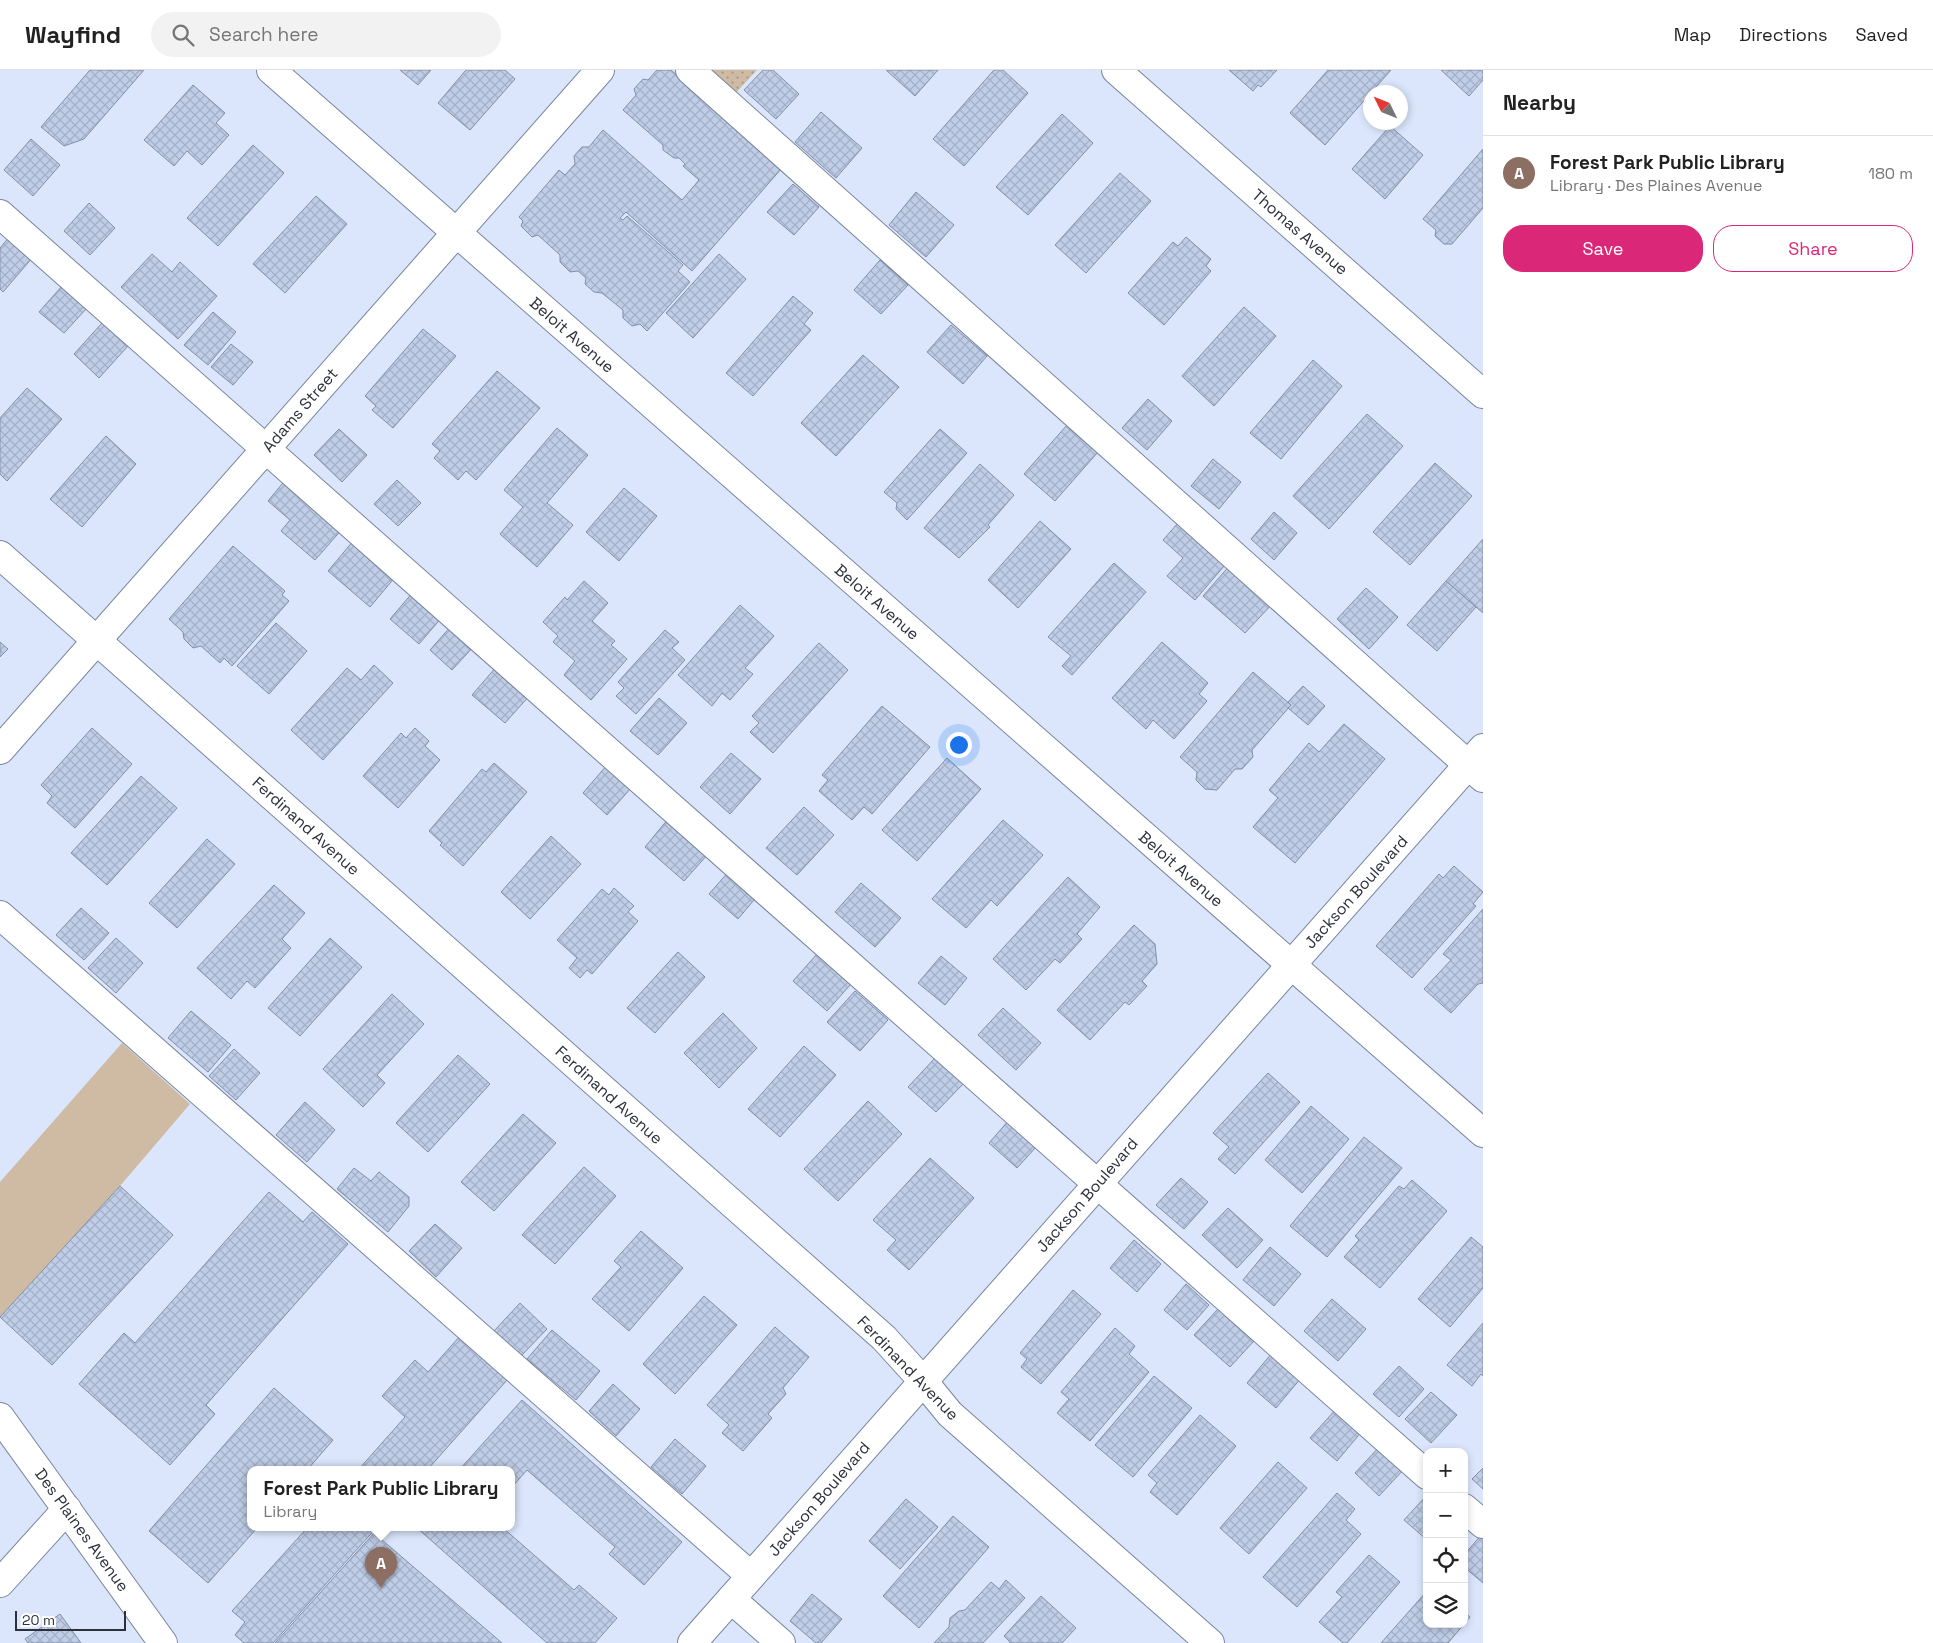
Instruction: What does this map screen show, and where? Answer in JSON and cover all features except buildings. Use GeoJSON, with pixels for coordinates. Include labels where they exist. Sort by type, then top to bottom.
{"type":"FeatureCollection","features":[{"type":"Feature","properties":{"kind":"street","name":"Beloit Avenue"},"geometry":{"type":"LineString","coordinates":[[271,70],[1483,1133]]}},
{"type":"Feature","properties":{"kind":"street","name":"Adams Street"},"geometry":{"type":"LineString","coordinates":[[0,750],[600,70]]}},
{"type":"Feature","properties":{"kind":"street"},"geometry":{"type":"LineString","coordinates":[[690,70],[1478,764]]}},
{"type":"Feature","properties":{"kind":"street","name":"Thomas Avenue"},"geometry":{"type":"LineString","coordinates":[[1116,70],[1483,394]]}},
{"type":"Feature","properties":{"kind":"street"},"geometry":{"type":"LineString","coordinates":[[0,214],[1423,1470]]}},
{"type":"Feature","properties":{"kind":"street","name":"Ferdinand Avenue"},"geometry":{"type":"LineString","coordinates":[[0,555],[884,1338],[954,1417],[1210,1643]]}},
{"type":"Feature","properties":{"kind":"street","name":"Jackson Boulevard"},"geometry":{"type":"LineString","coordinates":[[692,1643],[1291,965],[1478,764]]}},
{"type":"Feature","properties":{"kind":"street"},"geometry":{"type":"LineString","coordinates":[[0,915],[751,1576]]}},
{"type":"Feature","properties":{"kind":"street","name":"Des Plaines Avenue"},"geometry":{"type":"LineString","coordinates":[[0,1417],[163,1643]]}},
{"type":"Feature","properties":{"kind":"street"},"geometry":{"type":"LineString","coordinates":[[0,1583],[67,1509]]}},
{"type":"Feature","properties":{"kind":"street"},"geometry":{"type":"LineString","coordinates":[[1468,1511],[1483,1524]]}},
{"type":"Feature","properties":{"kind":"street"},"geometry":{"type":"LineString","coordinates":[[731,1599],[780,1643]]}},
{"type":"Feature","properties":{"kind":"shaded area"},"geometry":{"type":"Polygon","coordinates":[[[703,70],[757,70],[732,97],[703,70]]]}},
{"type":"Feature","properties":{"kind":"shaded area"},"geometry":{"type":"Polygon","coordinates":[[[122,1043],[190,1104],[120,1186],[0,1317],[0,1182],[122,1043]]]}},
{"type":"Feature","properties":{"kind":"place","name":"Forest Park Public Library"},"geometry":{"type":"Point","coordinates":[381,1588]}}]}
